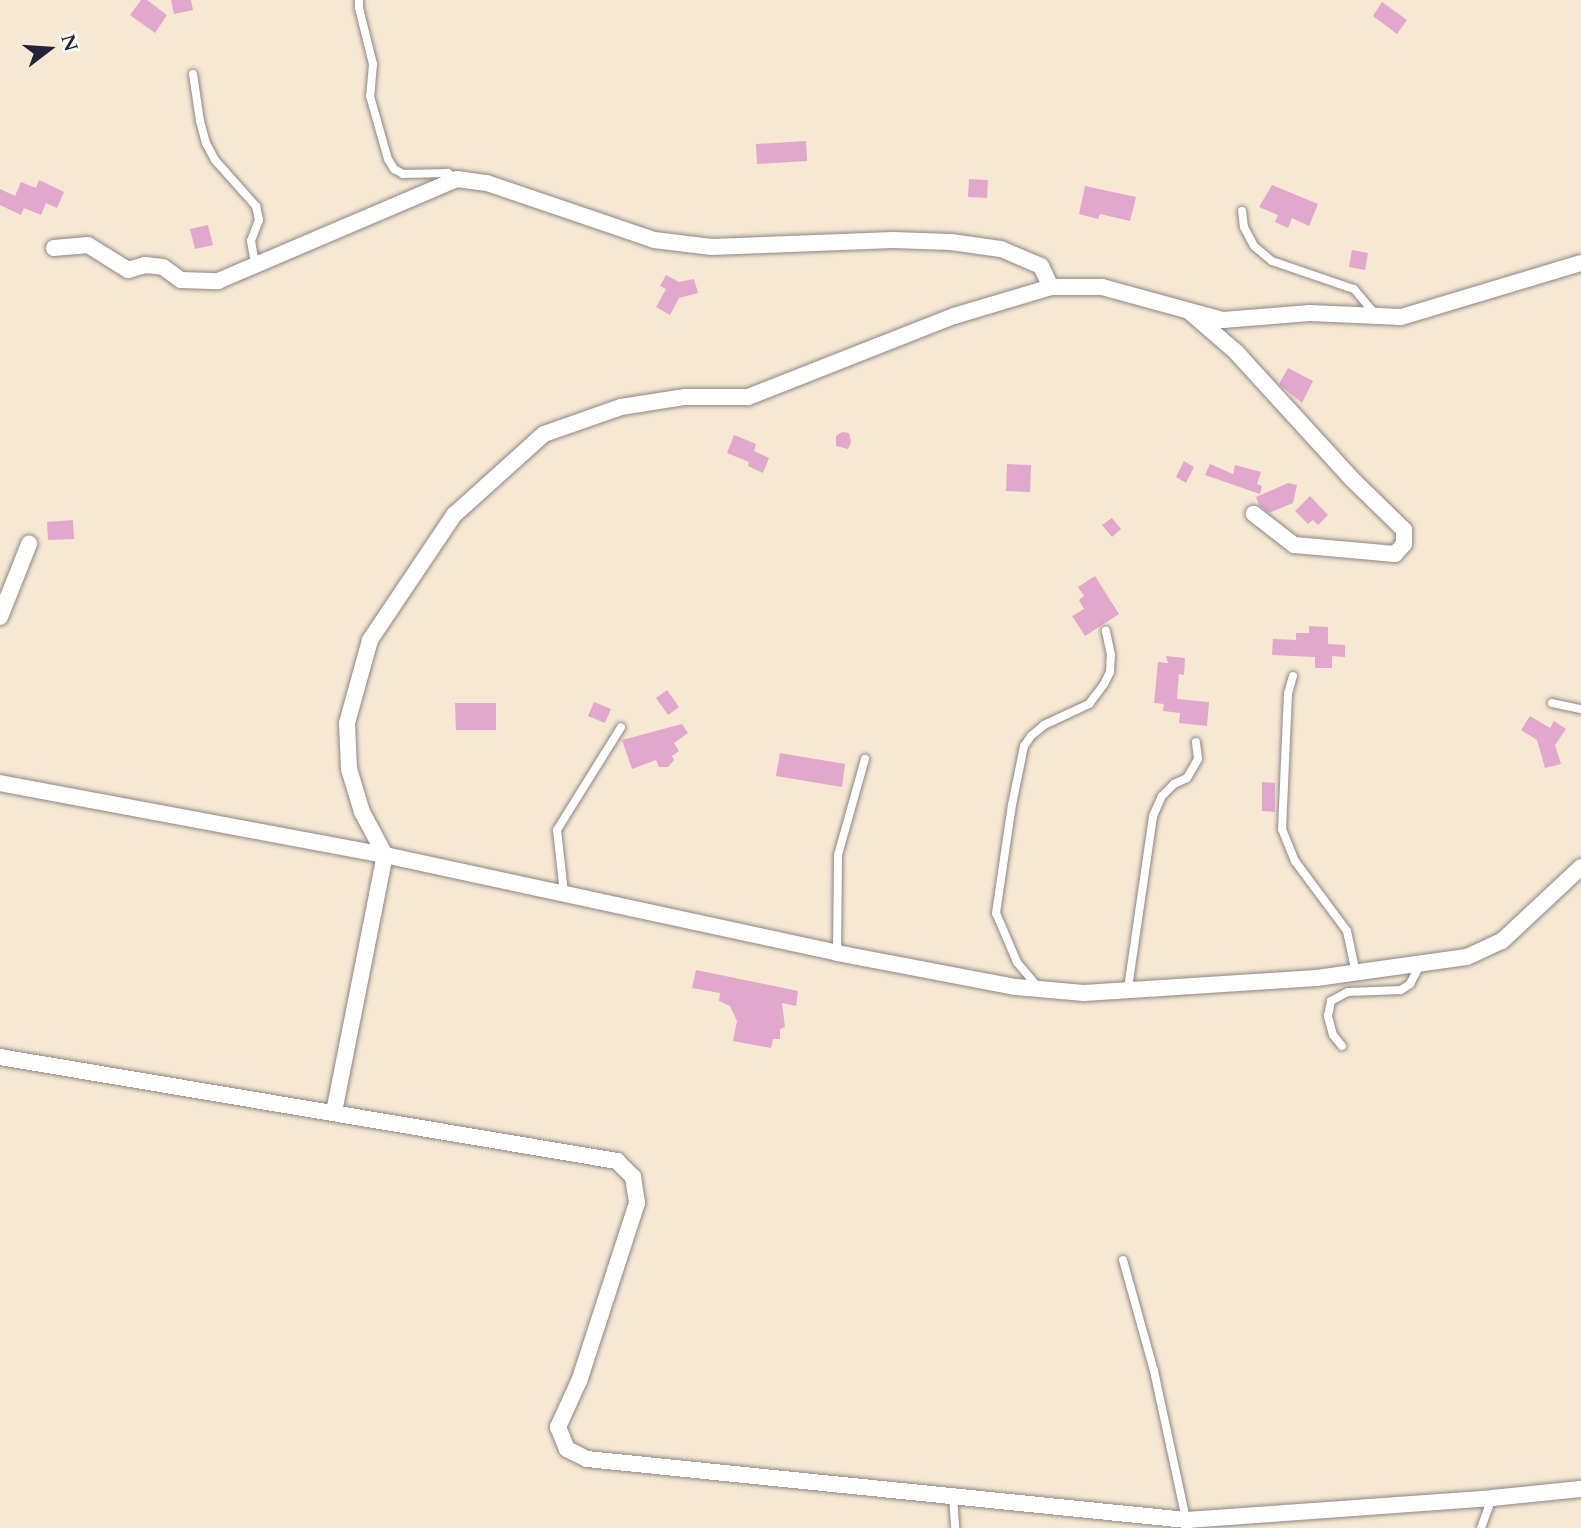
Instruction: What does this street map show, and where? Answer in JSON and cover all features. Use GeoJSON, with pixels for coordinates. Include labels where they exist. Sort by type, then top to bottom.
{"type":"FeatureCollection","features":[{"type":"Feature","properties":{"kind":"street"},"geometry":{"type":"LineString","coordinates":[[54,248],[88,246],[128,270],[145,265],[163,267],[181,280],[218,281],[457,179],[487,183],[654,240],[712,247],[893,240],[951,242],[1001,249],[1041,266],[1051,287]]}},
{"type":"Feature","properties":{"kind":"street"},"geometry":{"type":"LineString","coordinates":[[334,1112],[384,855],[362,812],[349,769],[347,723],[370,640],[454,515],[544,434],[621,407],[685,397],[748,397],[954,316],[1051,287],[1102,287],[1223,320],[1310,313],[1401,317],[1581,263]]}},
{"type":"Feature","properties":{"kind":"street"},"geometry":{"type":"LineString","coordinates":[[1189,311],[1236,352],[1352,479],[1404,530],[1404,544],[1395,554],[1294,545],[1254,514]]}},
{"type":"Feature","properties":{"kind":"street"},"geometry":{"type":"LineString","coordinates":[[0,617],[29,544]]}},
{"type":"Feature","properties":{"kind":"street"},"geometry":{"type":"LineString","coordinates":[[0,783],[384,855],[837,953],[1039,989],[1084,993],[1128,988],[1317,978],[1354,970],[1420,965],[1467,957],[1502,941],[1581,867]]}},
{"type":"Feature","properties":{"kind":"street"},"geometry":{"type":"LineString","coordinates":[[0,1057],[617,1161],[633,1177],[637,1203],[579,1381],[558,1427],[567,1448],[577,1455],[632,1464],[953,1496],[1187,1524],[1581,1489]]}},
{"type":"Feature","properties":{"kind":"lane"},"geometry":{"type":"LineString","coordinates":[[359,0],[373,64],[372,108],[388,159],[394,169],[404,174],[448,173],[457,179]]}},
{"type":"Feature","properties":{"kind":"lane"},"geometry":{"type":"LineString","coordinates":[[193,74],[206,142],[215,160],[256,205],[259,220],[251,241],[255,264]]}},
{"type":"Feature","properties":{"kind":"lane"},"geometry":{"type":"LineString","coordinates":[[1242,211],[1244,227],[1254,246],[1272,261],[1354,289],[1377,316]]}},
{"type":"Feature","properties":{"kind":"lane"},"geometry":{"type":"LineString","coordinates":[[1039,989],[1017,962],[996,913],[1012,805],[1024,746],[1031,736],[1044,726],[1089,704],[1104,684],[1110,672],[1111,655],[1106,631]]}},
{"type":"Feature","properties":{"kind":"lane"},"geometry":{"type":"LineString","coordinates":[[1293,676],[1289,693],[1282,829],[1295,861],[1347,931],[1354,970]]}},
{"type":"Feature","properties":{"kind":"lane"},"geometry":{"type":"LineString","coordinates":[[1552,703],[1581,709]]}},
{"type":"Feature","properties":{"kind":"lane"},"geometry":{"type":"LineString","coordinates":[[564,893],[557,830],[621,727]]}},
{"type":"Feature","properties":{"kind":"lane"},"geometry":{"type":"LineString","coordinates":[[1128,988],[1153,816],[1162,796],[1174,784],[1187,778],[1198,759],[1196,743]]}},
{"type":"Feature","properties":{"kind":"lane"},"geometry":{"type":"LineString","coordinates":[[837,953],[838,855],[865,759]]}},
{"type":"Feature","properties":{"kind":"lane"},"geometry":{"type":"LineString","coordinates":[[1342,1046],[1333,1035],[1328,1016],[1331,1001],[1348,992],[1401,990],[1410,984],[1420,965]]}},
{"type":"Feature","properties":{"kind":"lane"},"geometry":{"type":"LineString","coordinates":[[1123,1259],[1154,1371],[1187,1524]]}},
{"type":"Feature","properties":{"kind":"lane"},"geometry":{"type":"LineString","coordinates":[[953,1496],[955,1528]]}},
{"type":"Feature","properties":{"kind":"lane"},"geometry":{"type":"LineString","coordinates":[[1481,1528],[1492,1498]]}},
{"type":"Feature","properties":{"kind":"building"},"geometry":{"type":"Polygon","coordinates":[[[141,0],[147,0],[167,15],[155,33],[130,15],[141,0]]]}},
{"type":"Feature","properties":{"kind":"building"},"geometry":{"type":"Polygon","coordinates":[[[171,0],[191,0],[193,10],[174,14],[171,0]]]}},
{"type":"Feature","properties":{"kind":"building"},"geometry":{"type":"Polygon","coordinates":[[[1382,2],[1407,20],[1397,34],[1373,16],[1382,2]]]}},
{"type":"Feature","properties":{"kind":"building"},"geometry":{"type":"Polygon","coordinates":[[[806,141],[807,161],[757,164],[756,144],[806,141]]]}},
{"type":"Feature","properties":{"kind":"building"},"geometry":{"type":"Polygon","coordinates":[[[969,179],[988,180],[987,198],[968,197],[969,179]]]}},
{"type":"Feature","properties":{"kind":"building"},"geometry":{"type":"Polygon","coordinates":[[[39,180],[64,192],[57,208],[46,203],[41,215],[24,208],[21,215],[0,205],[0,189],[15,196],[21,182],[36,188],[39,180]]]}},
{"type":"Feature","properties":{"kind":"building"},"geometry":{"type":"Polygon","coordinates":[[[1272,185],[1318,204],[1309,226],[1292,218],[1288,228],[1275,222],[1278,215],[1259,207],[1272,185]]]}},
{"type":"Feature","properties":{"kind":"building"},"geometry":{"type":"Polygon","coordinates":[[[1085,186],[1136,197],[1130,221],[1100,214],[1098,219],[1079,214],[1085,186]]]}},
{"type":"Feature","properties":{"kind":"building"},"geometry":{"type":"Polygon","coordinates":[[[208,225],[213,245],[195,249],[190,229],[208,225]]]}},
{"type":"Feature","properties":{"kind":"building"},"geometry":{"type":"Polygon","coordinates":[[[1352,250],[1368,253],[1365,270],[1349,267],[1352,250]]]}},
{"type":"Feature","properties":{"kind":"building"},"geometry":{"type":"Polygon","coordinates":[[[666,275],[679,282],[694,279],[698,293],[679,298],[670,315],[656,307],[666,289],[660,286],[666,275]]]}},
{"type":"Feature","properties":{"kind":"building"},"geometry":{"type":"Polygon","coordinates":[[[1288,368],[1313,381],[1302,403],[1279,384],[1288,368]]]}},
{"type":"Feature","properties":{"kind":"building"},"geometry":{"type":"Polygon","coordinates":[[[842,432],[849,433],[851,442],[848,449],[836,446],[836,436],[842,432]]]}},
{"type":"Feature","properties":{"kind":"building"},"geometry":{"type":"Polygon","coordinates":[[[734,435],[756,444],[754,451],[769,458],[763,473],[748,466],[749,462],[727,453],[734,435]]]}},
{"type":"Feature","properties":{"kind":"building"},"geometry":{"type":"Polygon","coordinates":[[[1184,461],[1194,467],[1186,483],[1176,477],[1184,461]]]}},
{"type":"Feature","properties":{"kind":"building"},"geometry":{"type":"Polygon","coordinates":[[[1007,464],[1031,465],[1030,492],[1006,491],[1007,464]]]}},
{"type":"Feature","properties":{"kind":"building"},"geometry":{"type":"Polygon","coordinates":[[[1210,464],[1233,474],[1235,465],[1261,472],[1257,484],[1262,486],[1260,494],[1205,475],[1210,464]]]}},
{"type":"Feature","properties":{"kind":"building"},"geometry":{"type":"Polygon","coordinates":[[[1288,483],[1297,485],[1293,503],[1269,513],[1259,505],[1256,497],[1288,483]]]}},
{"type":"Feature","properties":{"kind":"building"},"geometry":{"type":"Polygon","coordinates":[[[1310,496],[1328,515],[1318,525],[1313,520],[1308,524],[1295,511],[1310,496]]]}},
{"type":"Feature","properties":{"kind":"building"},"geometry":{"type":"Polygon","coordinates":[[[1112,518],[1121,529],[1112,537],[1102,525],[1112,518]]]}},
{"type":"Feature","properties":{"kind":"building"},"geometry":{"type":"Polygon","coordinates":[[[73,520],[74,539],[48,540],[47,522],[73,520]]]}},
{"type":"Feature","properties":{"kind":"building"},"geometry":{"type":"Polygon","coordinates":[[[1095,576],[1119,614],[1085,636],[1072,616],[1084,609],[1079,600],[1084,596],[1078,587],[1095,576]]]}},
{"type":"Feature","properties":{"kind":"building"},"geometry":{"type":"Polygon","coordinates":[[[1309,626],[1328,627],[1328,644],[1345,645],[1345,657],[1332,656],[1332,668],[1315,668],[1315,657],[1272,655],[1273,639],[1296,640],[1296,633],[1309,633],[1309,626]]]}},
{"type":"Feature","properties":{"kind":"building"},"geometry":{"type":"Polygon","coordinates":[[[1166,656],[1185,658],[1184,675],[1179,674],[1177,699],[1209,702],[1207,726],[1179,723],[1180,713],[1163,711],[1164,704],[1154,703],[1158,662],[1168,663],[1166,656]]]}},
{"type":"Feature","properties":{"kind":"building"},"geometry":{"type":"Polygon","coordinates":[[[667,690],[679,707],[668,715],[656,698],[667,690]]]}},
{"type":"Feature","properties":{"kind":"building"},"geometry":{"type":"Polygon","coordinates":[[[594,702],[611,709],[605,723],[588,716],[594,702]]]}},
{"type":"Feature","properties":{"kind":"building"},"geometry":{"type":"Polygon","coordinates":[[[455,703],[496,703],[496,730],[456,730],[455,703]]]}},
{"type":"Feature","properties":{"kind":"building"},"geometry":{"type":"Polygon","coordinates":[[[1530,716],[1550,728],[1554,721],[1566,729],[1555,745],[1561,764],[1545,768],[1537,740],[1521,730],[1530,716]]]}},
{"type":"Feature","properties":{"kind":"building"},"geometry":{"type":"Polygon","coordinates":[[[682,724],[688,733],[674,743],[679,751],[672,756],[674,760],[668,767],[659,767],[656,760],[632,769],[622,740],[682,724]]]}},
{"type":"Feature","properties":{"kind":"building"},"geometry":{"type":"Polygon","coordinates":[[[780,753],[845,764],[842,787],[776,776],[780,753]]]}},
{"type":"Feature","properties":{"kind":"building"},"geometry":{"type":"Polygon","coordinates":[[[1262,782],[1275,783],[1275,812],[1262,811],[1262,782]]]}},
{"type":"Feature","properties":{"kind":"building"},"geometry":{"type":"Polygon","coordinates":[[[696,970],[798,991],[796,1006],[782,1003],[785,1027],[780,1029],[780,1039],[773,1039],[771,1048],[733,1041],[737,1021],[730,1006],[719,1001],[720,993],[692,988],[696,970]]]}}]}
